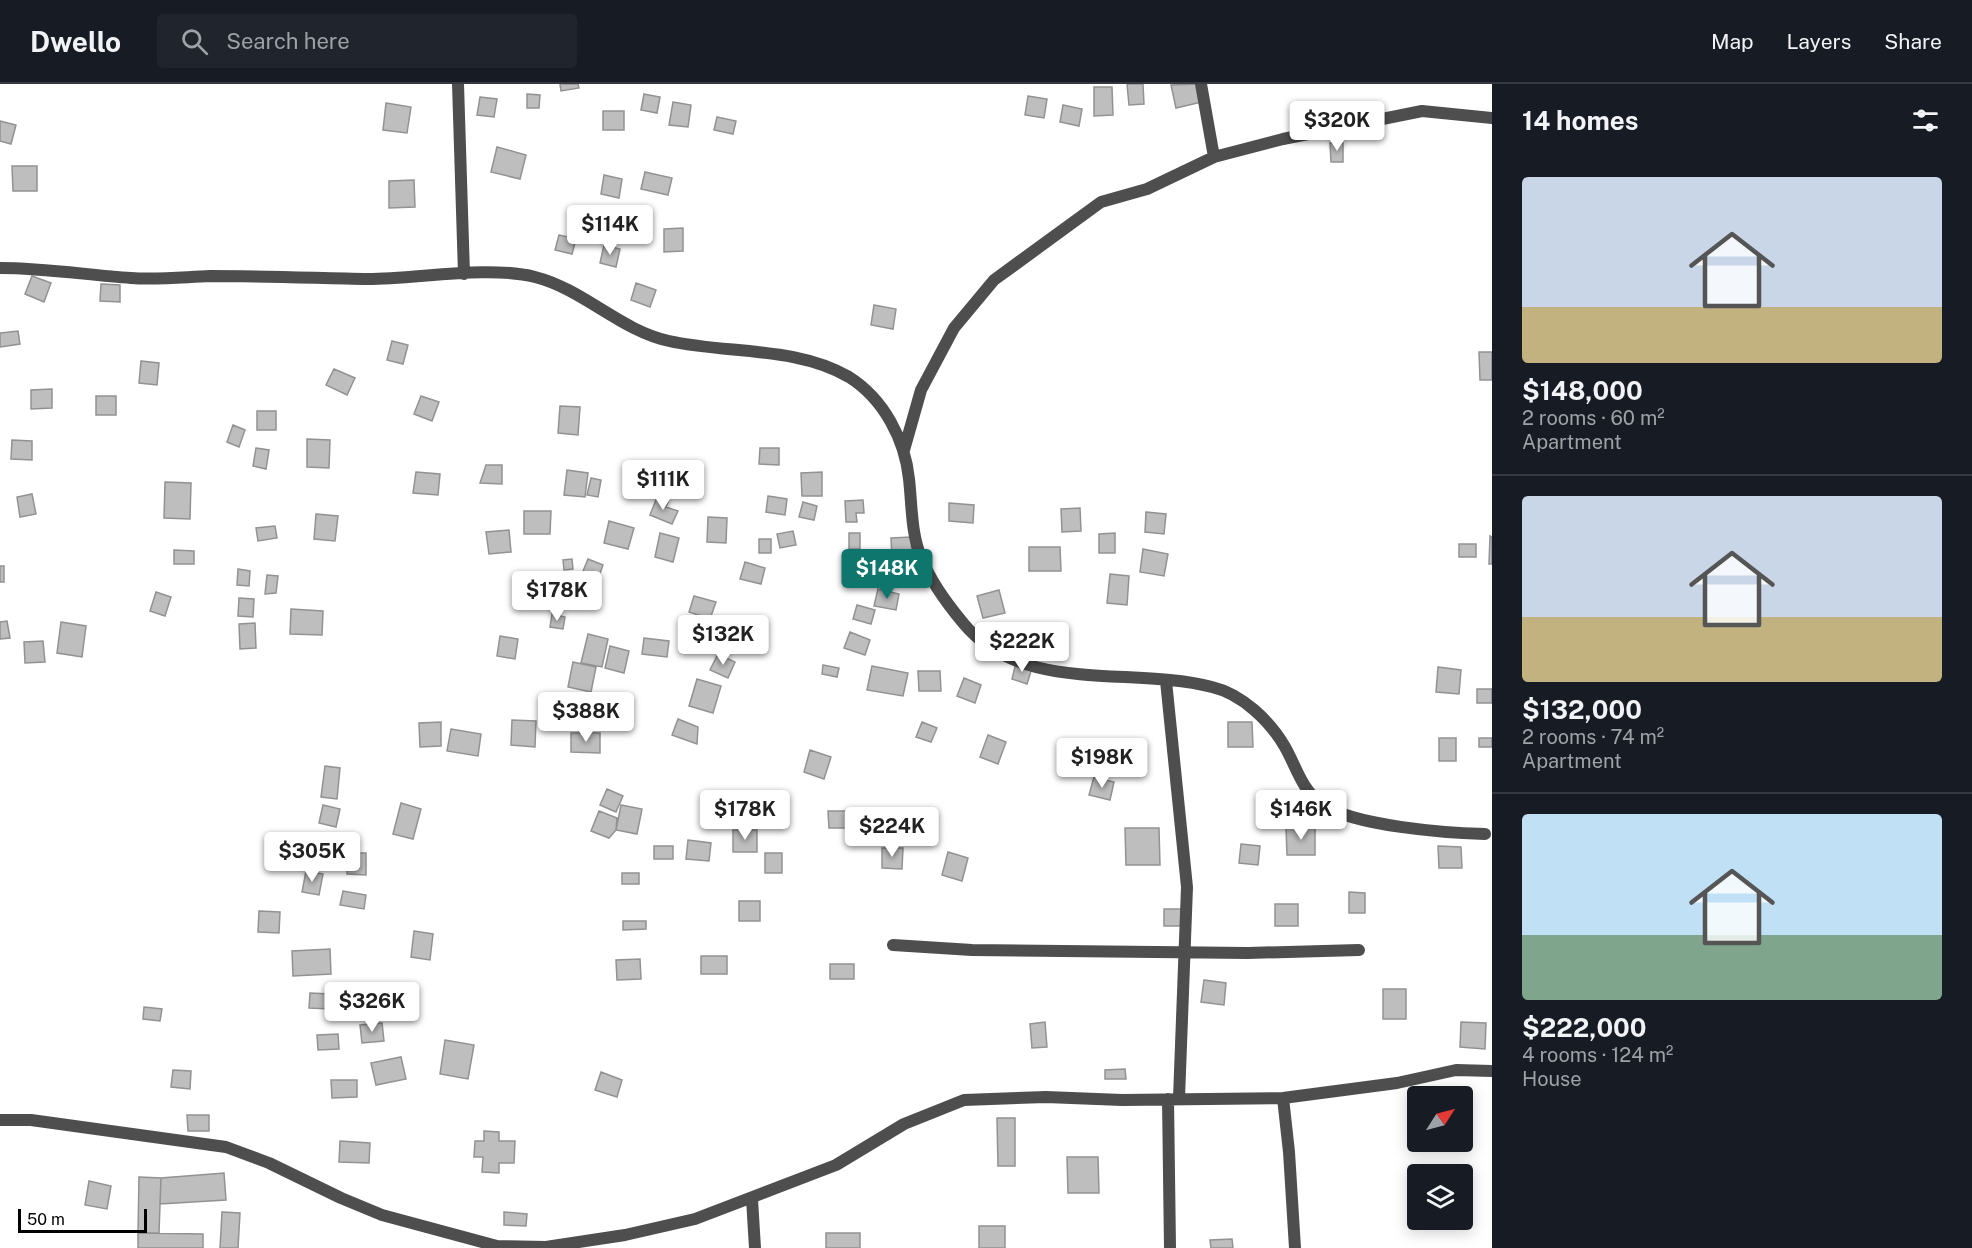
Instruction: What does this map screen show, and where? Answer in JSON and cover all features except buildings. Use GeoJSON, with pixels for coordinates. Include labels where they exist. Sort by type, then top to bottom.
{"type":"FeatureCollection","features":[{"type":"Feature","properties":{"kind":"street"},"geometry":{"type":"LineString","coordinates":[[458,84],[464,274]]}},
{"type":"Feature","properties":{"kind":"street"},"geometry":{"type":"LineString","coordinates":[[1201,84],[1214,157]]}},
{"type":"Feature","properties":{"kind":"street"},"geometry":{"type":"LineString","coordinates":[[904,450],[921,390],[954,328],[994,280],[1101,202],[1147,189],[1214,157],[1283,139],[1422,111],[1492,118]]}},
{"type":"Feature","properties":{"kind":"street"},"geometry":{"type":"LineString","coordinates":[[0,268],[71,271],[133,279],[413,278],[464,274],[534,277],[661,339],[692,346],[750,351],[809,362],[848,377],[874,399],[893,426],[904,450],[911,509],[921,558],[964,624],[982,643],[1004,657],[1073,674],[1125,675],[1215,687],[1264,718],[1285,748],[1302,785],[1322,804],[1341,815],[1455,833],[1485,834]]}},
{"type":"Feature","properties":{"kind":"street"},"geometry":{"type":"LineString","coordinates":[[1166,681],[1187,887],[1186,952],[1174,1098],[1170,1248]]}},
{"type":"Feature","properties":{"kind":"street"},"geometry":{"type":"LineString","coordinates":[[893,945],[972,950],[1299,953],[1359,950]]}},
{"type":"Feature","properties":{"kind":"street"},"geometry":{"type":"LineString","coordinates":[[0,1120],[31,1120],[226,1147],[269,1163],[382,1215],[497,1246],[546,1247],[615,1242],[695,1219],[752,1199],[836,1165],[904,1124],[938,1108],[964,1100],[1046,1097],[1283,1098],[1397,1083],[1456,1070],[1492,1071]]}},
{"type":"Feature","properties":{"kind":"street"},"geometry":{"type":"LineString","coordinates":[[1283,1098],[1295,1248]]}},
{"type":"Feature","properties":{"kind":"street"},"geometry":{"type":"LineString","coordinates":[[752,1199],[755,1248]]}}]}
